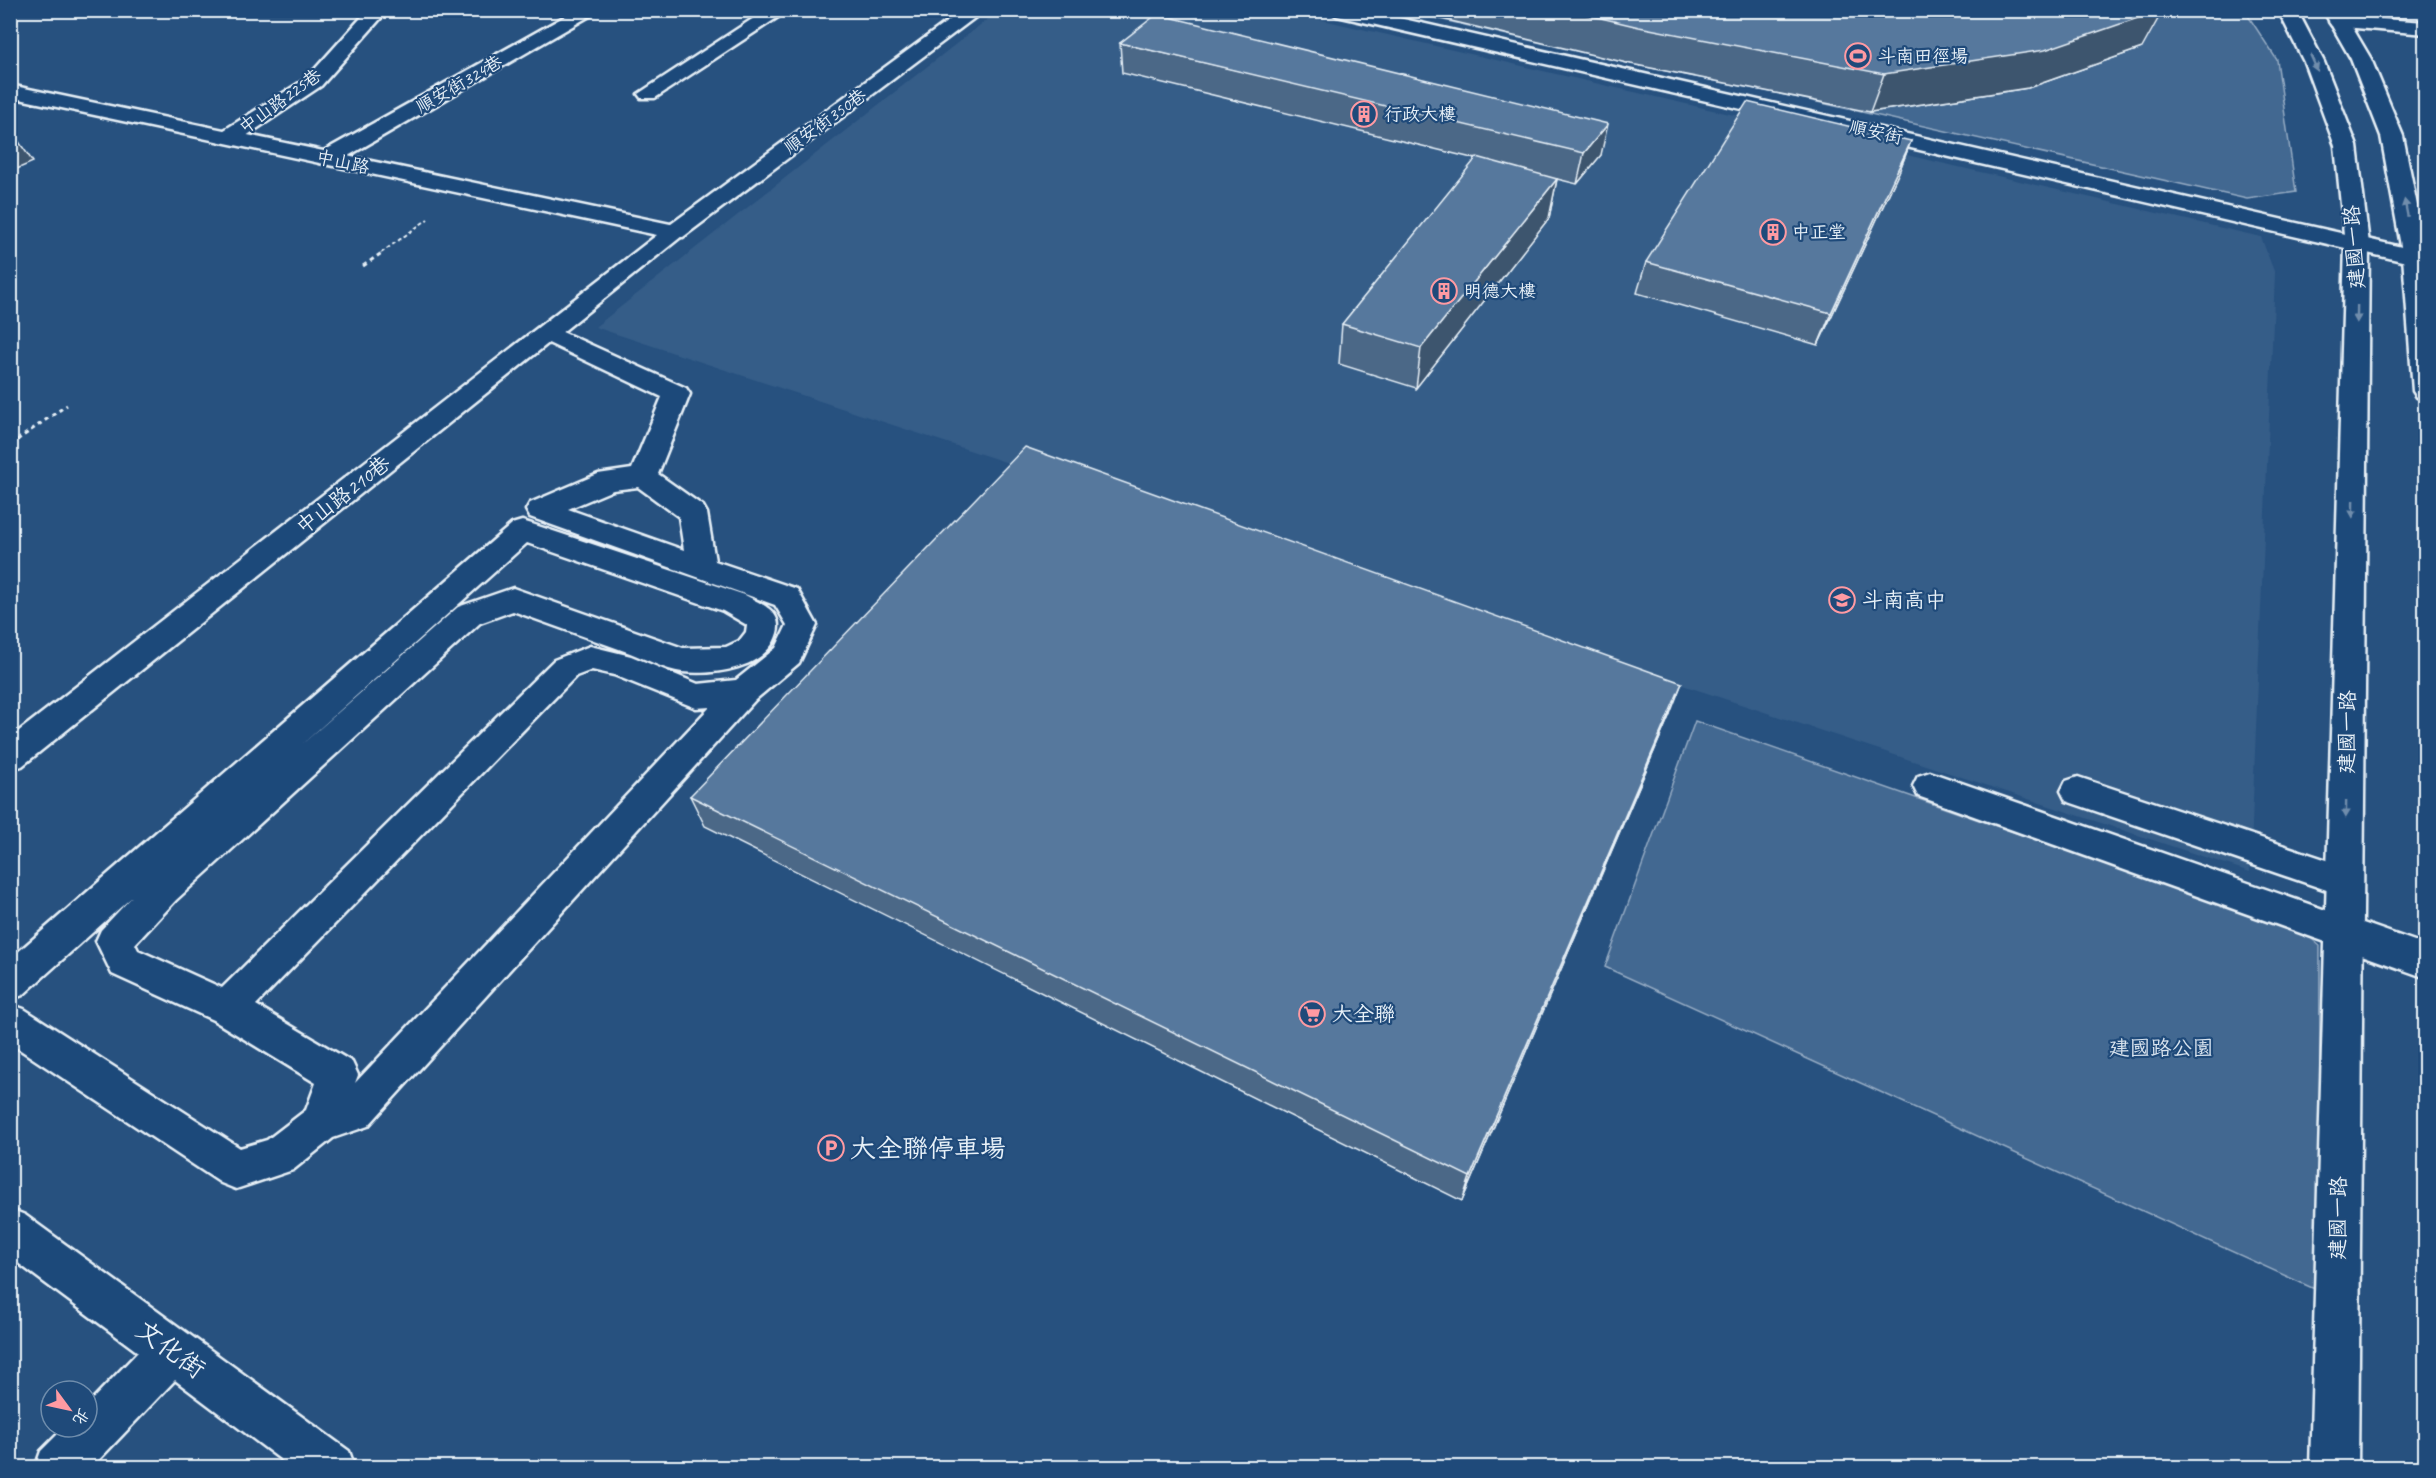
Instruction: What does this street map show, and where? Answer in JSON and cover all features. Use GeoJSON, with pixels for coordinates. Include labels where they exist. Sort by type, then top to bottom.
{"type":"FeatureCollection","features":[{"type":"Feature","properties":{"kind":"street","name":"中山路225巷"},"geometry":{"type":"LineString","coordinates":[[229,137],[314,82],[379,10]]}},
{"type":"Feature","properties":{"kind":"street","name":"順安街324巷"},"geometry":{"type":"LineString","coordinates":[[328,159],[591,10]]}},
{"type":"Feature","properties":{"kind":"street"},"geometry":{"type":"LineString","coordinates":[[648,94],[780,10]]}},
{"type":"Feature","properties":{"kind":"street","name":"順安街350巷"},"geometry":{"type":"LineString","coordinates":[[675,232],[976,10]]}},
{"type":"Feature","properties":{"kind":"street","name":"順安街"},"geometry":{"type":"LineString","coordinates":[[1337,10],[2415,257]]}},
{"type":"Feature","properties":{"kind":"street","name":"建國一路"},"geometry":{"type":"LineString","coordinates":[[2287,10],[2314,62],[2346,146],[2357,244],[2334,1467]]}},
{"type":"Feature","properties":{"kind":"street"},"geometry":{"type":"LineString","coordinates":[[2335,16],[2426,28]]}},
{"type":"Feature","properties":{"kind":"street"},"geometry":{"type":"LineString","coordinates":[[2335,16],[2361,59],[2392,136],[2415,257],[2426,391]]}},
{"type":"Feature","properties":{"kind":"street","name":"中山路"},"geometry":{"type":"LineString","coordinates":[[10,91],[675,232]]}},
{"type":"Feature","properties":{"kind":"street","name":"中山路210巷"},"geometry":{"type":"LineString","coordinates":[[10,757],[549,334],[675,232]]}},
{"type":"Feature","properties":{"kind":"street"},"geometry":{"type":"LineString","coordinates":[[549,334],[676,394],[643,477]]}},
{"type":"Feature","properties":{"kind":"street"},"geometry":{"type":"LineString","coordinates":[[10,1021],[236,1169],[278,1156],[322,1122],[354,1113],[744,691],[788,655],[802,625],[786,597],[700,567],[540,510],[608,481],[643,477],[693,513],[700,567]]}},
{"type":"Feature","properties":{"kind":"street"},"geometry":{"type":"LineString","coordinates":[[10,983],[522,531],[734,603],[763,620],[761,634],[750,649],[730,658],[682,660],[513,599],[469,615],[163,889],[114,941],[125,962],[227,1008],[338,1075],[322,1122]]}},
{"type":"Feature","properties":{"kind":"street"},"geometry":{"type":"LineString","coordinates":[[227,1008],[565,668],[590,658],[620,664],[696,696],[744,691]]}},
{"type":"Feature","properties":{"kind":"street"},"geometry":{"type":"LineString","coordinates":[[1930,786],[2426,962]]}},
{"type":"Feature","properties":{"kind":"street"},"geometry":{"type":"LineString","coordinates":[[2078,791],[2344,881]]}},
{"type":"Feature","properties":{"kind":"street","name":"文化街"},"geometry":{"type":"LineString","coordinates":[[10,1230],[332,1467]]}},
{"type":"Feature","properties":{"kind":"street"},"geometry":{"type":"LineString","coordinates":[[58,1467],[172,1350]]}},
{"type":"Feature","properties":{"kind":"path"},"geometry":{"type":"LineString","coordinates":[[363,267],[470,189]]}},
{"type":"Feature","properties":{"kind":"path"},"geometry":{"type":"LineString","coordinates":[[10,445],[67,405]]}},
{"type":"Feature","properties":{"kind":"shaded area","name":"斗南高中"},"geometry":{"type":"Polygon","coordinates":[[[998,11],[1284,11],[2261,237],[2275,274],[2250,872],[595,327],[998,11]]]}},
{"type":"Feature","properties":{"kind":"green space"},"geometry":{"type":"Polygon","coordinates":[[[1405,11],[2245,11],[2277,60],[2296,192],[2247,199],[1804,99],[1631,64],[1405,11]]]}},
{"type":"Feature","properties":{"kind":"green space","name":"建國路公園"},"geometry":{"type":"Polygon","coordinates":[[[1695,721],[2306,934],[2320,946],[2319,1291],[1605,967],[1695,721]]]}},
{"type":"Feature","properties":{"kind":"building"},"geometry":{"type":"Polygon","coordinates":[[[1567,10],[1817,10],[1839,15],[2013,10],[2161,10],[2045,50],[1884,74],[1639,27],[1567,10]]]}},
{"type":"Feature","properties":{"kind":"building"},"geometry":{"type":"Polygon","coordinates":[[[1157,14],[1608,124],[1584,153],[1120,43],[1157,14]]]}},
{"type":"Feature","properties":{"kind":"building","name":"中正堂"},"geometry":{"type":"Polygon","coordinates":[[[1747,102],[1911,141],[1831,313],[1646,262],[1747,102]]]}},
{"type":"Feature","properties":{"kind":"building"},"geometry":{"type":"Polygon","coordinates":[[[1477,157],[1557,179],[1421,348],[1342,324],[1477,157]]]}},
{"type":"Feature","properties":{"kind":"building","name":"大全聯"},"geometry":{"type":"Polygon","coordinates":[[[1025,447],[1682,683],[1470,1177],[690,796],[1025,447]]]}},
{"type":"Feature","properties":{"kind":"place","name":"斗南田徑場"},"geometry":{"type":"Point","coordinates":[1858,56]}},
{"type":"Feature","properties":{"kind":"place","name":"行政大樓"},"geometry":{"type":"Point","coordinates":[1364,114]}},
{"type":"Feature","properties":{"kind":"place","name":"中正堂"},"geometry":{"type":"Point","coordinates":[1773,232]}},
{"type":"Feature","properties":{"kind":"place","name":"明德大樓"},"geometry":{"type":"Point","coordinates":[1444,291]}},
{"type":"Feature","properties":{"kind":"place","name":"斗南高中"},"geometry":{"type":"Point","coordinates":[1842,600]}},
{"type":"Feature","properties":{"kind":"place","name":"大全聯"},"geometry":{"type":"Point","coordinates":[1312,1014]}},
{"type":"Feature","properties":{"kind":"place","name":"大全聯停車場"},"geometry":{"type":"Point","coordinates":[831,1148]}}]}
